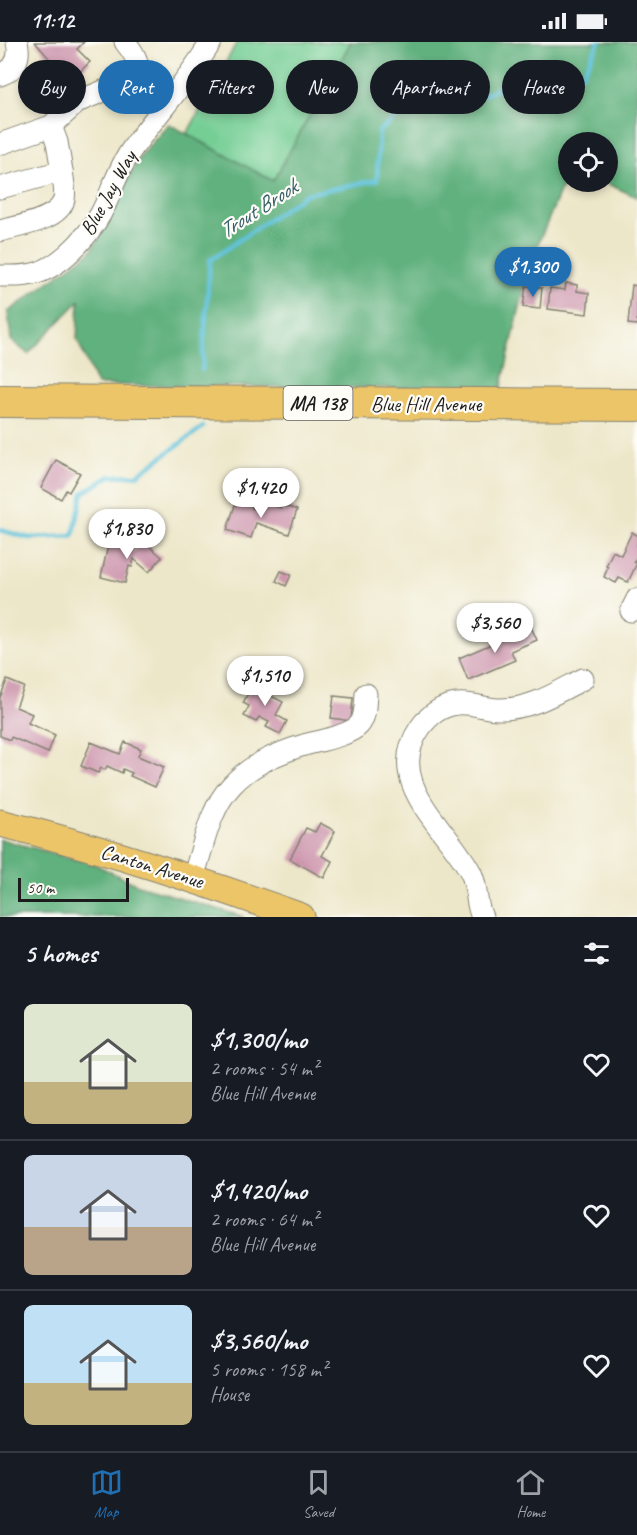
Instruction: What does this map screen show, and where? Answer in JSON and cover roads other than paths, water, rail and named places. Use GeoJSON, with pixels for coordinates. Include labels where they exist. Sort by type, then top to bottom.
{"type":"FeatureCollection","features":[{"type":"Feature","properties":{"kind":"highway","name":"Blue Hill Avenue"},"geometry":{"type":"LineString","coordinates":[[0,401],[637,405]]}},
{"type":"Feature","properties":{"kind":"main road","name":"Canton Avenue"},"geometry":{"type":"LineString","coordinates":[[0,823],[193,878],[301,917]]}},
{"type":"Feature","properties":{"kind":"lane"},"geometry":{"type":"LineString","coordinates":[[0,75],[9,71],[16,64],[19,54],[17,42]]}},
{"type":"Feature","properties":{"kind":"lane"},"geometry":{"type":"LineString","coordinates":[[0,144],[51,126],[79,101],[133,79],[137,72],[137,60],[125,42]]}},
{"type":"Feature","properties":{"kind":"lane","name":"Blue Jay Way"},"geometry":{"type":"LineString","coordinates":[[0,276],[31,275],[42,271],[85,237],[100,216],[127,156],[189,77],[212,42]]}},
{"type":"Feature","properties":{"kind":"lane"},"geometry":{"type":"LineString","coordinates":[[0,231],[46,218],[59,210],[65,195],[57,142],[51,126]]}},
{"type":"Feature","properties":{"kind":"lane"},"geometry":{"type":"LineString","coordinates":[[0,188],[62,171]]}},
{"type":"Feature","properties":{"kind":"lane"},"geometry":{"type":"LineString","coordinates":[[476,911],[474,883],[468,868],[421,802],[413,786],[409,768],[410,748],[429,717],[442,708],[467,703],[487,708],[519,708],[583,679]]}},
{"type":"Feature","properties":{"kind":"lane"},"geometry":{"type":"LineString","coordinates":[[193,878],[210,825],[220,802],[230,787],[241,776],[283,752],[351,732],[363,720],[366,694]]}},
{"type":"Feature","properties":{"kind":"waterway","name":"Trout Brook"},"geometry":{"type":"LineString","coordinates":[[202,370],[210,260],[306,194],[377,180],[379,131],[428,93],[485,95],[525,73],[582,75],[599,42]]}},
{"type":"Feature","properties":{"kind":"waterway","name":"Trout Brook"},"geometry":{"type":"LineString","coordinates":[[0,530],[29,538],[73,536],[83,493],[110,476],[137,475],[203,427]]}}]}
